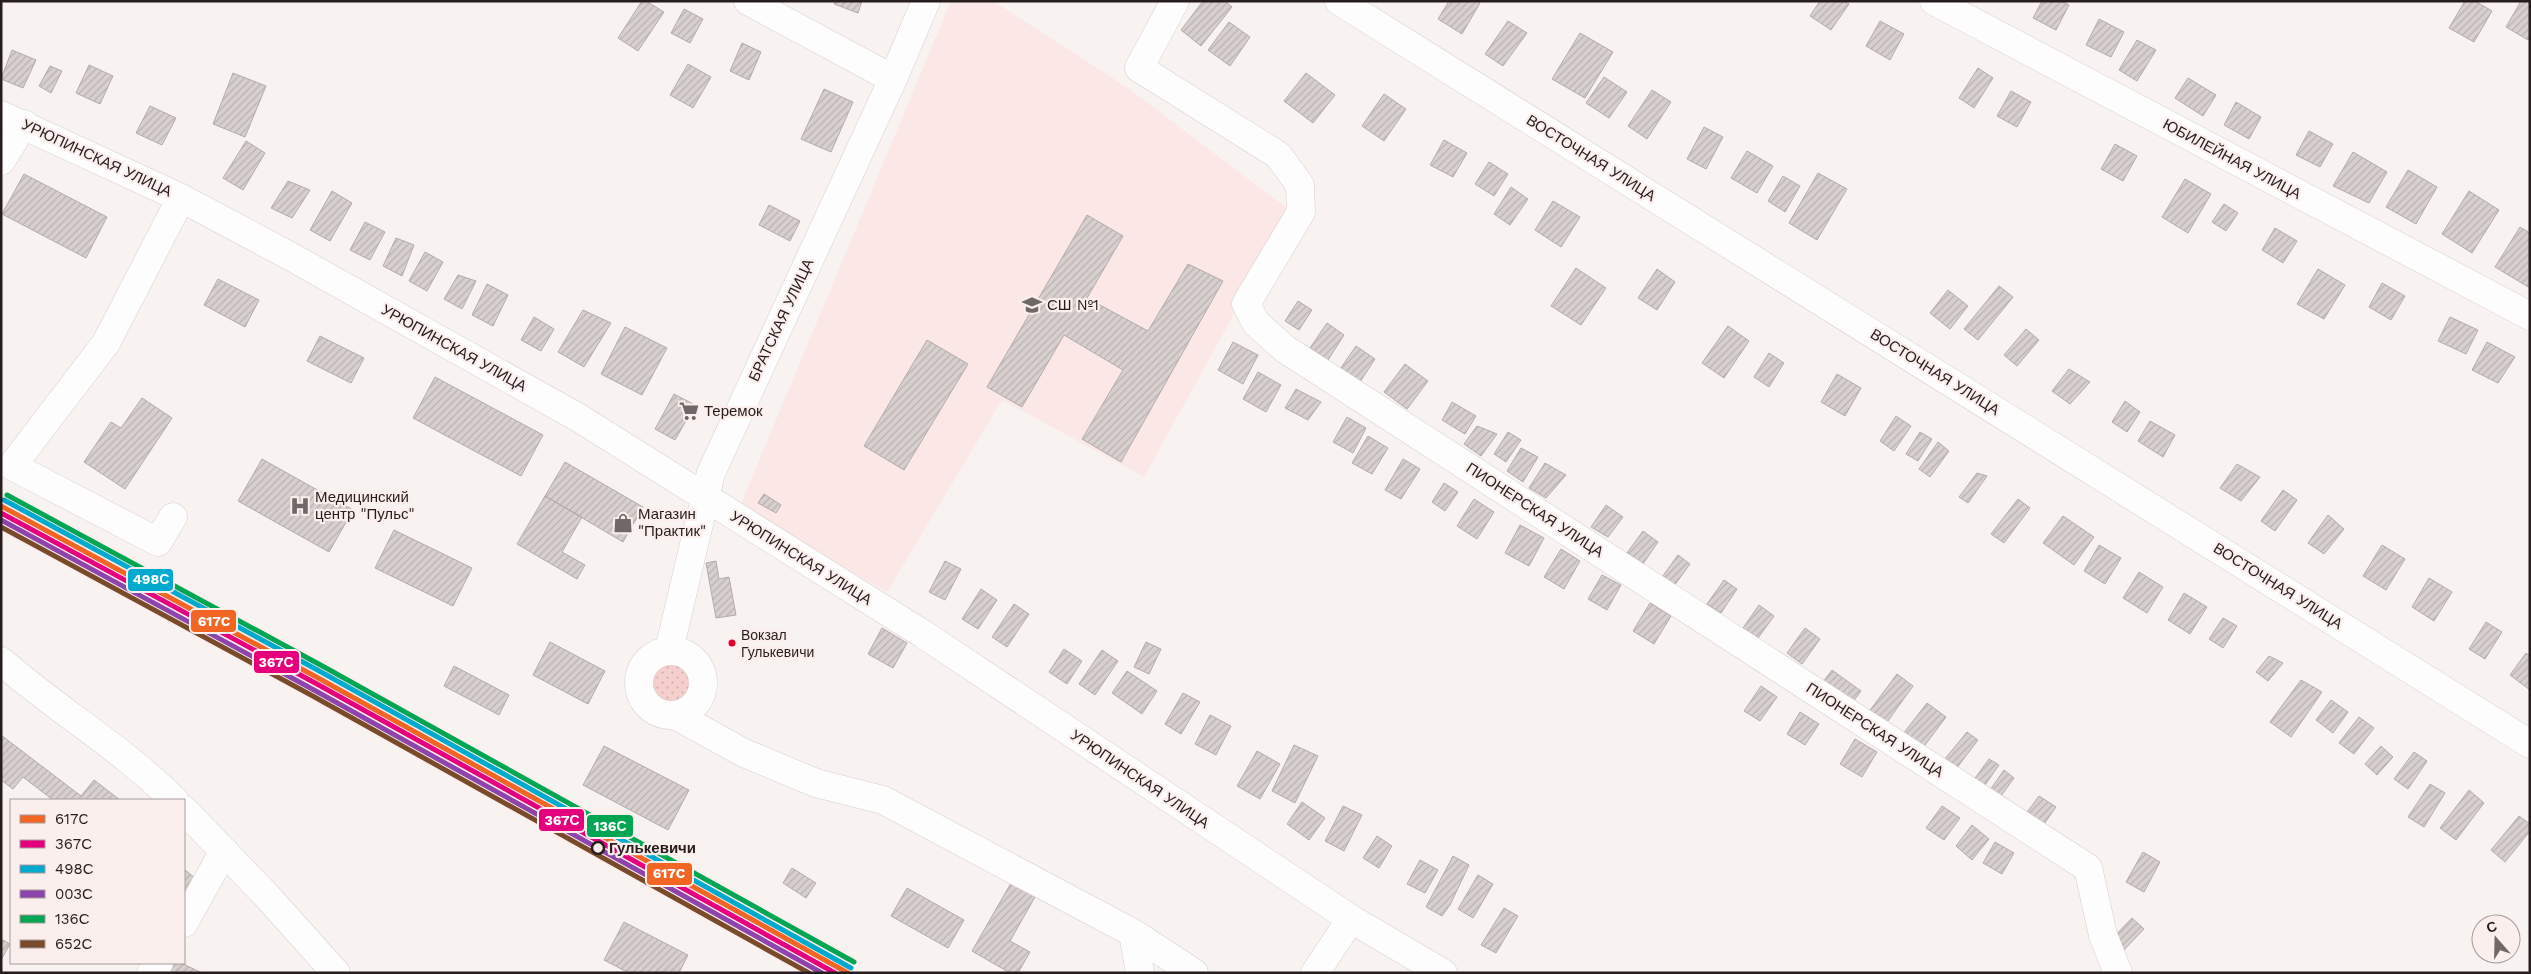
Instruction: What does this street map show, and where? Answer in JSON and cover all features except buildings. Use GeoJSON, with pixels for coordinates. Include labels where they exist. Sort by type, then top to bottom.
{"type":"FeatureCollection","features":[{"type":"Feature","properties":{"kind":"street"},"geometry":{"type":"LineString","coordinates":[[748,1],[893,79]]}},
{"type":"Feature","properties":{"kind":"street","name":"БРАТСКАЯ УЛИЦА"},"geometry":{"type":"LineString","coordinates":[[669,650],[711,473],[893,79],[926,1]]}},
{"type":"Feature","properties":{"kind":"street","name":"ПИОНЕРСКАЯ УЛИЦА"},"geometry":{"type":"LineString","coordinates":[[1175,1],[1139,68],[1278,155],[1300,185],[1301,212],[1246,304],[1256,323],[1285,349],[2088,868],[2103,936],[2118,973]]}},
{"type":"Feature","properties":{"kind":"street","name":"ВОСТОЧНАЯ УЛИЦА"},"geometry":{"type":"LineString","coordinates":[[1339,1],[2530,744]]}},
{"type":"Feature","properties":{"kind":"street","name":"ЮБИЛЕЙНАЯ УЛИЦА"},"geometry":{"type":"LineString","coordinates":[[1934,1],[2530,316]]}},
{"type":"Feature","properties":{"kind":"street"},"geometry":{"type":"LineString","coordinates":[[1,162],[12,119]]}},
{"type":"Feature","properties":{"kind":"street","name":"УРЮПИНСКАЯ УЛИЦА"},"geometry":{"type":"LineString","coordinates":[[12,119],[181,198],[288,255],[579,418],[705,499],[923,634],[1351,919],[1443,973]]}},
{"type":"Feature","properties":{"kind":"street"},"geometry":{"type":"LineString","coordinates":[[173,517],[158,542],[12,466],[106,343],[181,198]]}},
{"type":"Feature","properties":{"kind":"street"},"geometry":{"type":"LineString","coordinates":[[676,715],[686,712],[695,705],[702,691],[703,674],[698,664],[690,656],[669,650],[650,658],[639,676],[639,686],[647,705],[655,712],[676,715],[744,754],[816,782],[883,800],[1133,933],[1194,973]]}},
{"type":"Feature","properties":{"kind":"street"},"geometry":{"type":"LineString","coordinates":[[1,661],[27,684],[150,776],[173,799]]}},
{"type":"Feature","properties":{"kind":"street"},"geometry":{"type":"LineString","coordinates":[[185,811],[336,973]]}},
{"type":"Feature","properties":{"kind":"street"},"geometry":{"type":"LineString","coordinates":[[185,921],[224,851]]}},
{"type":"Feature","properties":{"kind":"street"},"geometry":{"type":"LineString","coordinates":[[1315,973],[1351,919]]}},
{"type":"Feature","properties":{"kind":"street"},"geometry":{"type":"LineString","coordinates":[[1133,933],[1140,973]]}},
{"type":"Feature","properties":{"kind":"shaded area","name":"СШ №1"},"geometry":{"type":"Polygon","coordinates":[[[951,1],[993,1],[1128,88],[1291,211],[1144,477],[1002,400],[887,592],[740,506],[951,1]]]}},
{"type":"Feature","properties":{"kind":"shaded area"},"geometry":{"type":"Polygon","coordinates":[[[671,660],[686,666],[692,681],[686,696],[671,702],[656,696],[650,681],[656,666],[671,660]]]}},
{"type":"Feature","properties":{"kind":"transit line","name":"136С"},"geometry":{"type":"LineString","coordinates":[[7,495],[326,668],[854,962]]}},
{"type":"Feature","properties":{"kind":"transit line","name":"498С"},"geometry":{"type":"LineString","coordinates":[[4,500],[323,673],[851,968]]}},
{"type":"Feature","properties":{"kind":"transit line","name":"617C"},"geometry":{"type":"LineString","coordinates":[[1,506],[320,679],[848,973]]}},
{"type":"Feature","properties":{"kind":"transit line","name":"367С"},"geometry":{"type":"LineString","coordinates":[[1,513],[317,684],[835,973]]}},
{"type":"Feature","properties":{"kind":"transit line","name":"003С"},"geometry":{"type":"LineString","coordinates":[[1,520],[314,690],[822,973]]}},
{"type":"Feature","properties":{"kind":"transit line","name":"652С"},"geometry":{"type":"LineString","coordinates":[[1,527],[311,695],[809,973]]}},
{"type":"Feature","properties":{"kind":"place","name":"СШ №1"},"geometry":{"type":"Point","coordinates":[1032,305]}},
{"type":"Feature","properties":{"kind":"place","name":"Теремок"},"geometry":{"type":"Point","coordinates":[689,411]}},
{"type":"Feature","properties":{"kind":"place","name":"Медицинский центр \"Пульс\""},"geometry":{"type":"Point","coordinates":[300,506]}},
{"type":"Feature","properties":{"kind":"place","name":"Магазин \"Практик\""},"geometry":{"type":"Point","coordinates":[623,523]}},
{"type":"Feature","properties":{"kind":"place","name":"Вокзал Гулькевичи"},"geometry":{"type":"Point","coordinates":[732,643]}},
{"type":"Feature","properties":{"kind":"place","name":"Гулькевичи"},"geometry":{"type":"Point","coordinates":[598,848]}}]}
